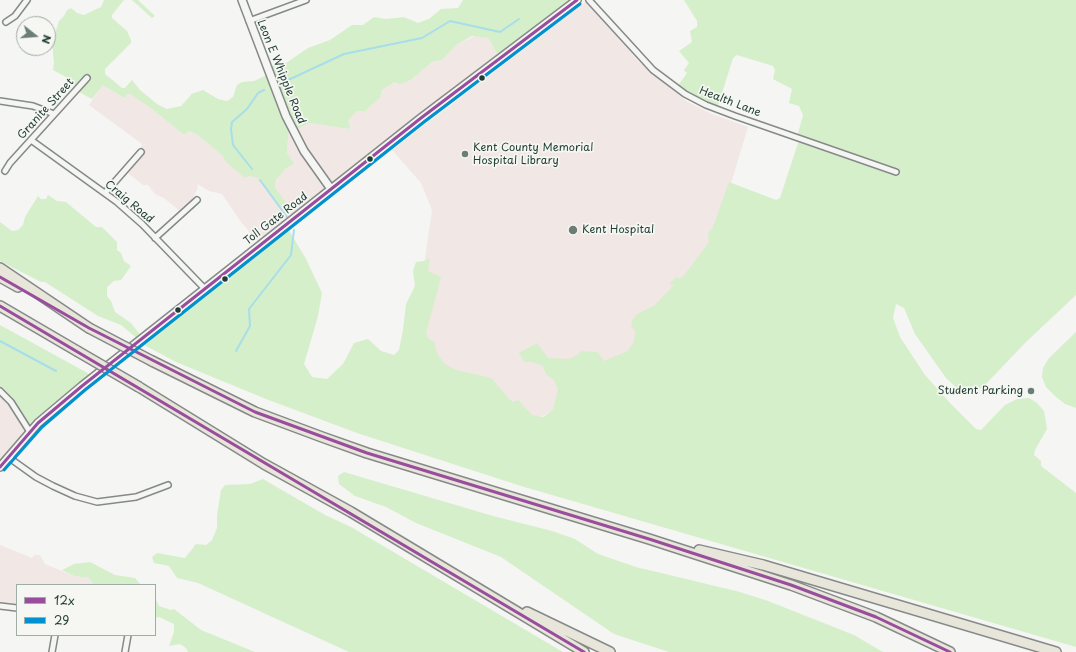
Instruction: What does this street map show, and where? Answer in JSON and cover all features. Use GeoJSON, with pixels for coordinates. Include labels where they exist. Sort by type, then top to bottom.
{"type":"FeatureCollection","features":[{"type":"Feature","properties":{"kind":"highway"},"geometry":{"type":"LineString","coordinates":[[0,268],[89,328]]}},
{"type":"Feature","properties":{"kind":"highway"},"geometry":{"type":"LineString","coordinates":[[0,277],[89,328],[255,412],[367,453],[649,539],[834,600],[896,626],[950,652]]}},
{"type":"Feature","properties":{"kind":"highway"},"geometry":{"type":"LineString","coordinates":[[0,307],[25,320],[139,387],[264,464],[344,509],[584,652]]}},
{"type":"Feature","properties":{"kind":"highway"},"geometry":{"type":"LineString","coordinates":[[649,539],[763,565],[1056,652]]}},
{"type":"Feature","properties":{"kind":"highway"},"geometry":{"type":"LineString","coordinates":[[475,587],[610,652]]}},
{"type":"Feature","properties":{"kind":"main road","name":"Leon E Whipple Road"},"geometry":{"type":"LineString","coordinates":[[242,0],[286,116],[304,151],[331,189]]}},
{"type":"Feature","properties":{"kind":"main road","name":"Toll Gate Road"},"geometry":{"type":"LineString","coordinates":[[0,467],[38,423],[82,386],[331,189],[577,0]]}},
{"type":"Feature","properties":{"kind":"street"},"geometry":{"type":"LineString","coordinates":[[6,22],[15,16],[27,0]]}},
{"type":"Feature","properties":{"kind":"street"},"geometry":{"type":"LineString","coordinates":[[249,21],[306,0]]}},
{"type":"Feature","properties":{"kind":"street","name":"Health Lane"},"geometry":{"type":"LineString","coordinates":[[590,0],[653,70],[685,94],[706,105],[735,116],[896,172]]}},
{"type":"Feature","properties":{"kind":"street","name":"Granite Street"},"geometry":{"type":"LineString","coordinates":[[5,171],[87,78]]}},
{"type":"Feature","properties":{"kind":"street"},"geometry":{"type":"LineString","coordinates":[[0,101],[33,106],[54,114]]}},
{"type":"Feature","properties":{"kind":"street","name":"Craig Road"},"geometry":{"type":"LineString","coordinates":[[31,140],[105,193],[142,224],[205,289]]}},
{"type":"Feature","properties":{"kind":"street"},"geometry":{"type":"LineString","coordinates":[[105,193],[140,152]]}},
{"type":"Feature","properties":{"kind":"street"},"geometry":{"type":"LineString","coordinates":[[155,238],[197,200]]}},
{"type":"Feature","properties":{"kind":"street"},"geometry":{"type":"LineString","coordinates":[[0,391],[11,402],[30,432]]}},
{"type":"Feature","properties":{"kind":"street"},"geometry":{"type":"LineString","coordinates":[[8,457],[36,477],[53,486],[75,496],[97,502],[136,497],[168,484]]}},
{"type":"Feature","properties":{"kind":"street"},"geometry":{"type":"LineString","coordinates":[[0,606],[16,608]]}},
{"type":"Feature","properties":{"kind":"street"},"geometry":{"type":"LineString","coordinates":[[52,652],[55,636]]}},
{"type":"Feature","properties":{"kind":"street"},"geometry":{"type":"LineString","coordinates":[[125,652],[128,636]]}},
{"type":"Feature","properties":{"kind":"shaded area","name":"Kent Hospital"},"geometry":{"type":"Polygon","coordinates":[[[588,0],[637,60],[686,101],[712,114],[748,127],[711,250],[662,325],[558,409],[529,422],[437,370],[415,329],[432,210],[421,183],[392,150],[588,0]]]}},
{"type":"Feature","properties":{"kind":"shaded area"},"geometry":{"type":"Polygon","coordinates":[[[477,35],[488,38],[499,57],[261,245],[241,222],[222,194],[209,191],[197,184],[198,187],[190,205],[181,212],[164,198],[155,194],[148,185],[143,185],[124,170],[134,156],[140,152],[142,144],[89,105],[103,84],[123,98],[127,94],[130,94],[152,109],[184,135],[189,131],[196,134],[223,156],[246,178],[250,176],[260,179],[283,209],[287,206],[275,187],[276,180],[286,168],[289,125],[293,131],[310,123],[349,129],[348,121],[357,111],[365,111],[380,98],[382,90],[395,82],[411,80],[432,62],[442,60],[456,45],[477,35]]]}},
{"type":"Feature","properties":{"kind":"shaded area"},"geometry":{"type":"Polygon","coordinates":[[[0,391],[11,402],[30,431],[0,468],[0,391]]]}},
{"type":"Feature","properties":{"kind":"shaded area"},"geometry":{"type":"Polygon","coordinates":[[[0,545],[32,558],[34,555],[40,555],[45,564],[74,576],[89,578],[93,584],[16,584],[16,610],[0,609],[0,545]]]}},
{"type":"Feature","properties":{"kind":"green space"},"geometry":{"type":"Polygon","coordinates":[[[104,0],[124,0],[112,15],[112,18],[127,31],[131,40],[131,43],[105,69],[105,74],[122,88],[125,88],[132,80],[140,90],[157,104],[167,109],[181,106],[191,94],[203,90],[218,99],[227,101],[233,97],[237,85],[242,82],[254,81],[267,75],[264,66],[283,65],[308,48],[330,40],[352,25],[363,25],[374,17],[386,19],[404,17],[418,23],[429,19],[441,9],[458,8],[463,0],[571,0],[499,57],[488,38],[472,36],[456,45],[442,60],[432,62],[411,80],[400,84],[395,82],[382,90],[380,98],[365,111],[357,111],[348,121],[350,127],[349,129],[310,123],[293,131],[289,126],[287,153],[294,164],[286,168],[276,180],[275,187],[288,206],[285,213],[260,179],[250,176],[245,178],[226,162],[223,156],[196,134],[189,131],[184,135],[152,109],[130,94],[127,94],[124,98],[103,85],[92,99],[77,91],[76,87],[66,77],[53,70],[53,56],[56,56],[56,30],[59,21],[67,10],[71,8],[77,13],[84,15],[101,7],[104,0]]]}},
{"type":"Feature","properties":{"kind":"green space"},"geometry":{"type":"Polygon","coordinates":[[[132,0],[138,0],[155,16],[152,18],[132,0]]]}},
{"type":"Feature","properties":{"kind":"green space"},"geometry":{"type":"Polygon","coordinates":[[[684,0],[1076,0],[1076,295],[1025,343],[983,387],[972,392],[959,390],[946,378],[915,334],[904,308],[896,304],[893,318],[900,337],[925,375],[976,429],[981,430],[1005,405],[1017,399],[1029,398],[1037,403],[1044,411],[1047,429],[1035,450],[1034,455],[1041,461],[1041,466],[1076,493],[1076,647],[521,486],[357,433],[266,399],[176,362],[146,346],[121,325],[98,316],[45,282],[41,282],[0,261],[0,222],[12,231],[18,230],[23,225],[25,217],[38,196],[41,199],[46,199],[48,195],[57,201],[66,202],[96,227],[102,227],[117,242],[117,250],[121,253],[124,261],[131,266],[121,280],[114,281],[107,287],[107,296],[111,301],[115,312],[131,323],[142,337],[287,227],[306,259],[322,293],[318,316],[304,364],[312,377],[327,379],[343,364],[354,343],[368,339],[381,351],[394,355],[399,350],[406,304],[415,286],[413,271],[416,262],[424,261],[430,258],[428,271],[441,277],[426,333],[428,338],[435,343],[436,351],[440,358],[445,364],[456,370],[491,378],[513,402],[518,400],[532,415],[543,417],[553,410],[558,389],[554,380],[546,374],[543,366],[532,362],[524,362],[519,353],[537,343],[548,358],[570,359],[579,354],[581,351],[597,352],[604,361],[628,351],[634,342],[635,331],[631,326],[633,319],[637,314],[655,305],[674,285],[669,284],[676,277],[680,279],[686,273],[709,242],[708,234],[713,227],[729,182],[776,200],[780,198],[799,140],[797,137],[803,115],[799,106],[789,103],[792,89],[773,79],[775,70],[773,66],[737,55],[733,58],[717,109],[677,87],[687,73],[684,70],[689,63],[679,51],[692,42],[690,31],[697,27],[697,21],[684,0]]]}},
{"type":"Feature","properties":{"kind":"green space"},"geometry":{"type":"Polygon","coordinates":[[[0,325],[93,376],[32,430],[28,428],[0,391],[0,325]]]}},
{"type":"Feature","properties":{"kind":"green space"},"geometry":{"type":"Polygon","coordinates":[[[1076,332],[1076,408],[1065,404],[1055,396],[1046,387],[1042,377],[1043,368],[1049,358],[1076,332]]]}},
{"type":"Feature","properties":{"kind":"green space"},"geometry":{"type":"Polygon","coordinates":[[[344,472],[493,516],[552,531],[575,539],[598,554],[636,567],[740,592],[768,601],[854,635],[883,652],[669,652],[614,634],[501,557],[416,523],[386,507],[355,496],[339,484],[338,476],[344,472]]]}},
{"type":"Feature","properties":{"kind":"green space"},"geometry":{"type":"Polygon","coordinates":[[[263,479],[325,515],[351,527],[563,652],[349,652],[198,583],[177,578],[169,566],[154,563],[152,557],[157,553],[185,558],[196,544],[206,545],[212,540],[217,528],[217,515],[221,490],[225,485],[250,484],[263,479]]]}},
{"type":"Feature","properties":{"kind":"green space"},"geometry":{"type":"Polygon","coordinates":[[[90,562],[115,575],[135,578],[140,584],[93,584],[89,578],[74,576],[62,570],[74,564],[90,562]]]}},
{"type":"Feature","properties":{"kind":"green space"},"geometry":{"type":"Polygon","coordinates":[[[156,600],[159,606],[171,610],[174,609],[201,630],[255,652],[188,652],[186,648],[180,644],[169,646],[174,632],[174,624],[159,617],[156,618],[156,600]]]}},
{"type":"Feature","properties":{"kind":"waterway"},"geometry":{"type":"LineString","coordinates":[[286,81],[344,54],[422,38],[450,21],[500,32],[519,19]]}},
{"type":"Feature","properties":{"kind":"waterway"},"geometry":{"type":"LineString","coordinates":[[252,169],[233,145],[231,129],[232,122],[247,109],[258,93],[264,90]]}},
{"type":"Feature","properties":{"kind":"waterway"},"geometry":{"type":"LineString","coordinates":[[260,180],[287,217]]}},
{"type":"Feature","properties":{"kind":"waterway"},"geometry":{"type":"LineString","coordinates":[[236,351],[250,326],[249,309],[291,255],[294,230]]}},
{"type":"Feature","properties":{"kind":"waterway"},"geometry":{"type":"LineString","coordinates":[[0,341],[56,371]]}},
{"type":"Feature","properties":{"kind":"transit line","name":"12x"},"geometry":{"type":"LineString","coordinates":[[0,467],[38,423],[82,386],[421,118],[577,0]]}},
{"type":"Feature","properties":{"kind":"transit line","name":"29"},"geometry":{"type":"LineString","coordinates":[[4,470],[42,427],[85,390],[424,122],[580,4]]}},
{"type":"Feature","properties":{"kind":"transit line","name":"12x"},"geometry":{"type":"LineString","coordinates":[[0,277],[89,328],[255,412],[367,453],[649,539],[791,585],[876,617],[950,652]]}},
{"type":"Feature","properties":{"kind":"transit line","name":"12x"},"geometry":{"type":"LineString","coordinates":[[0,306],[584,652]]}},
{"type":"Feature","properties":{"kind":"place","name":"Kent County Memorial Hospital Library"},"geometry":{"type":"Point","coordinates":[465,154]}},
{"type":"Feature","properties":{"kind":"place","name":"Kent Hospital"},"geometry":{"type":"Point","coordinates":[573,230]}},
{"type":"Feature","properties":{"kind":"place","name":"Student Parking"},"geometry":{"type":"Point","coordinates":[1031,391]}}]}
